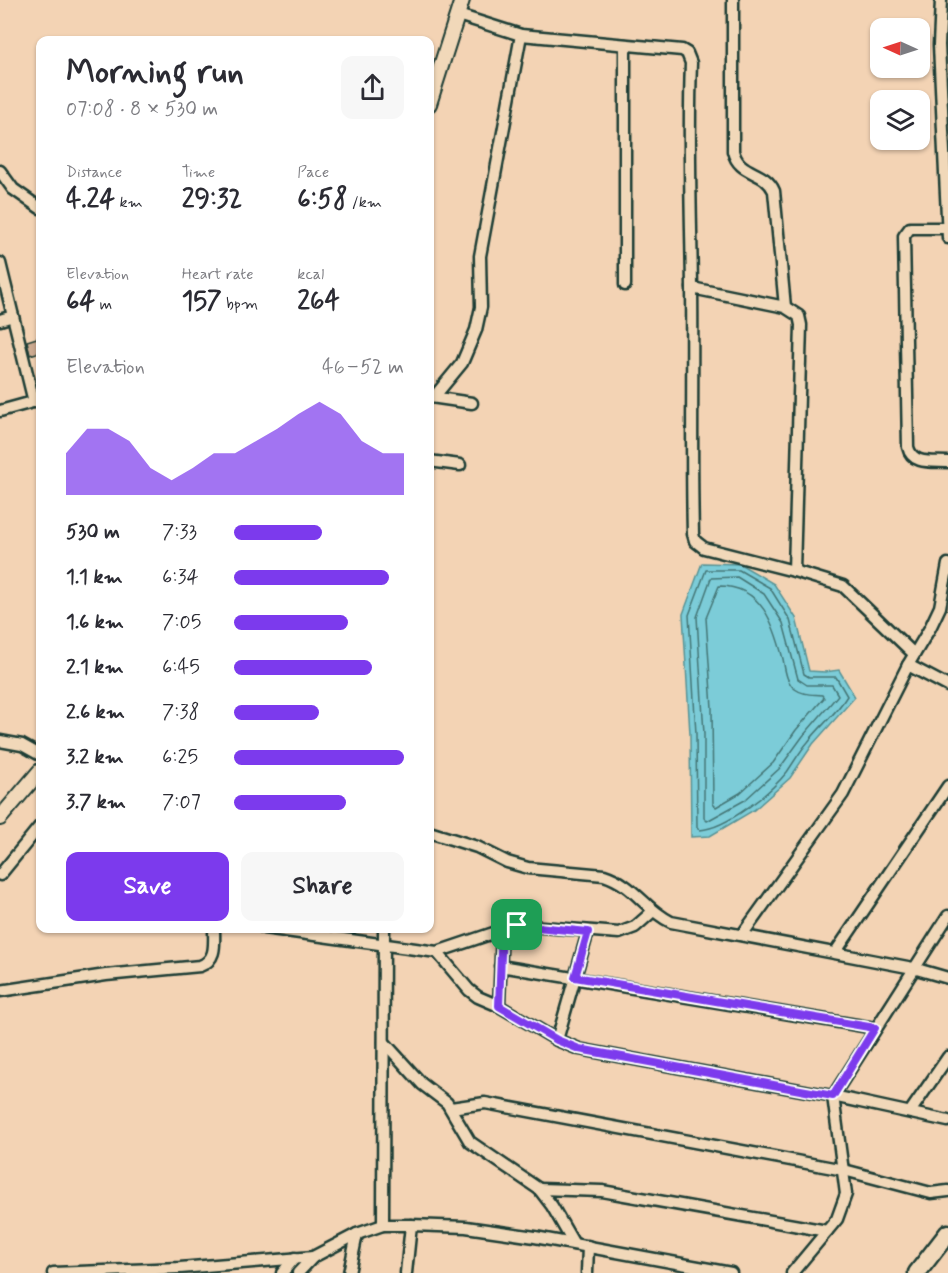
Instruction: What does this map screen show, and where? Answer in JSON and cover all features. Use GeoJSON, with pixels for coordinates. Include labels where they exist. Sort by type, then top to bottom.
{"type":"FeatureCollection","features":[{"type":"Feature","properties":{"kind":"main road"},"geometry":{"type":"LineString","coordinates":[[917,1273],[948,1233]]}},
{"type":"Feature","properties":{"kind":"street"},"geometry":{"type":"LineString","coordinates":[[434,89],[462,0]]}},
{"type":"Feature","properties":{"kind":"street"},"geometry":{"type":"LineString","coordinates":[[733,0],[733,151],[740,166],[770,182],[774,191],[785,307]]}},
{"type":"Feature","properties":{"kind":"street"},"geometry":{"type":"LineString","coordinates":[[941,0],[948,238]]}},
{"type":"Feature","properties":{"kind":"street"},"geometry":{"type":"LineString","coordinates":[[458,15],[521,35],[682,50],[690,57],[688,130],[692,288],[691,446],[695,541],[704,548],[843,586],[914,654]]}},
{"type":"Feature","properties":{"kind":"street"},"geometry":{"type":"LineString","coordinates":[[434,395],[462,363],[476,330],[481,307],[480,256],[521,35]]}},
{"type":"Feature","properties":{"kind":"street"},"geometry":{"type":"LineString","coordinates":[[625,45],[625,285]]}},
{"type":"Feature","properties":{"kind":"street"},"geometry":{"type":"LineString","coordinates":[[0,171],[13,189],[36,204]]}},
{"type":"Feature","properties":{"kind":"street"},"geometry":{"type":"LineString","coordinates":[[948,228],[910,228],[904,236],[908,447],[910,454],[917,460],[948,462]]}},
{"type":"Feature","properties":{"kind":"street"},"geometry":{"type":"LineString","coordinates":[[0,263],[36,397]]}},
{"type":"Feature","properties":{"kind":"street"},"geometry":{"type":"LineString","coordinates":[[692,288],[785,307],[799,316],[801,325],[794,571]]}},
{"type":"Feature","properties":{"kind":"street"},"geometry":{"type":"LineString","coordinates":[[0,320],[13,316]]}},
{"type":"Feature","properties":{"kind":"street"},"geometry":{"type":"LineString","coordinates":[[434,397],[472,403]]}},
{"type":"Feature","properties":{"kind":"street"},"geometry":{"type":"LineString","coordinates":[[0,411],[36,401]]}},
{"type":"Feature","properties":{"kind":"street"},"geometry":{"type":"LineString","coordinates":[[434,462],[460,465]]}},
{"type":"Feature","properties":{"kind":"street"},"geometry":{"type":"LineString","coordinates":[[742,935],[843,794],[939,607],[948,564]]}},
{"type":"Feature","properties":{"kind":"street"},"geometry":{"type":"LineString","coordinates":[[908,665],[948,686]]}},
{"type":"Feature","properties":{"kind":"street"},"geometry":{"type":"LineString","coordinates":[[0,741],[22,745],[36,753]]}},
{"type":"Feature","properties":{"kind":"street"},"geometry":{"type":"LineString","coordinates":[[0,818],[36,776]]}},
{"type":"Feature","properties":{"kind":"street"},"geometry":{"type":"LineString","coordinates":[[835,953],[948,786]]}},
{"type":"Feature","properties":{"kind":"street"},"geometry":{"type":"LineString","coordinates":[[0,875],[36,831]]}},
{"type":"Feature","properties":{"kind":"street"},"geometry":{"type":"LineString","coordinates":[[434,834],[477,847],[507,862],[528,868],[604,875],[616,879],[639,895],[652,912],[671,922],[913,968],[948,978]]}},
{"type":"Feature","properties":{"kind":"street"},"geometry":{"type":"LineString","coordinates":[[297,933],[437,952],[502,928],[532,925],[588,932],[627,931],[652,912]]}},
{"type":"Feature","properties":{"kind":"street"},"geometry":{"type":"LineString","coordinates":[[792,1273],[827,1231],[842,1208],[846,1194],[833,1096],[948,916]]}},
{"type":"Feature","properties":{"kind":"street"},"geometry":{"type":"LineString","coordinates":[[499,1006],[502,928]]}},
{"type":"Feature","properties":{"kind":"street"},"geometry":{"type":"LineString","coordinates":[[557,1040],[588,932]]}},
{"type":"Feature","properties":{"kind":"street"},"geometry":{"type":"LineString","coordinates":[[0,991],[106,975],[200,966],[211,960],[213,955],[213,933]]}},
{"type":"Feature","properties":{"kind":"street"},"geometry":{"type":"LineString","coordinates":[[383,1225],[384,933]]}},
{"type":"Feature","properties":{"kind":"street"},"geometry":{"type":"LineString","coordinates":[[437,952],[478,998],[499,1006],[557,1040],[579,1049],[833,1096],[948,1121]]}},
{"type":"Feature","properties":{"kind":"street"},"geometry":{"type":"LineString","coordinates":[[500,966],[875,1028]]}},
{"type":"Feature","properties":{"kind":"street"},"geometry":{"type":"LineString","coordinates":[[384,1042],[422,1084],[451,1108],[470,1142],[539,1190],[552,1206],[574,1244]]}},
{"type":"Feature","properties":{"kind":"street"},"geometry":{"type":"LineString","coordinates":[[910,1112],[948,1057]]}},
{"type":"Feature","properties":{"kind":"street"},"geometry":{"type":"LineString","coordinates":[[451,1108],[485,1103],[844,1170],[931,1193],[948,1191]]}},
{"type":"Feature","properties":{"kind":"street"},"geometry":{"type":"LineString","coordinates":[[539,1190],[602,1191],[827,1231]]}},
{"type":"Feature","properties":{"kind":"street"},"geometry":{"type":"LineString","coordinates":[[298,1273],[313,1257],[357,1234],[383,1225],[466,1227],[588,1246],[731,1273]]}},
{"type":"Feature","properties":{"kind":"street"},"geometry":{"type":"LineString","coordinates":[[406,1273],[411,1225]]}},
{"type":"Feature","properties":{"kind":"street"},"geometry":{"type":"LineString","coordinates":[[349,1273],[357,1234]]}},
{"type":"Feature","properties":{"kind":"street"},"geometry":{"type":"LineString","coordinates":[[587,1273],[588,1246]]}},
{"type":"Feature","properties":{"kind":"street"},"geometry":{"type":"LineString","coordinates":[[53,1273],[180,1268],[313,1257]]}},
{"type":"Feature","properties":{"kind":"street"},"geometry":{"type":"LineString","coordinates":[[282,1273],[296,1258]]}},
{"type":"Feature","properties":{"kind":"water"},"geometry":{"type":"Polygon","coordinates":[[[702,563],[740,564],[774,584],[796,618],[809,671],[839,670],[855,697],[813,744],[790,778],[754,810],[710,836],[691,837],[690,734],[683,614],[702,563]]]}},
{"type":"Feature","properties":{"kind":"building"},"geometry":{"type":"Polygon","coordinates":[[[36,338],[36,353],[30,355],[27,341],[36,338]]]}},
{"type":"Feature","properties":{"kind":"route"},"geometry":{"type":"LineString","coordinates":[[517,925],[588,932],[575,977],[875,1028],[833,1096],[579,1049],[557,1040],[499,1006],[502,928],[517,925]]}}]}
